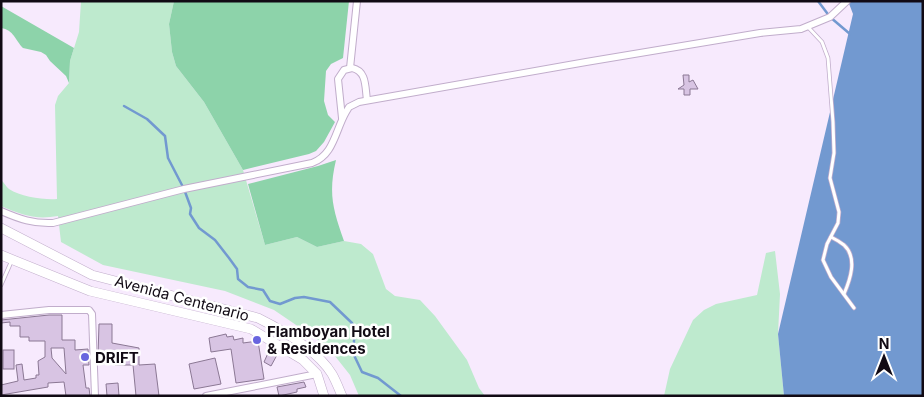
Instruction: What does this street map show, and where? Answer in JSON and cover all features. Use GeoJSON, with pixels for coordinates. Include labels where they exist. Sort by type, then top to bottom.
{"type":"FeatureCollection","features":[{"type":"Feature","properties":{"kind":"main road","name":"Avenida Centenario"},"geometry":{"type":"LineString","coordinates":[[1,228],[92,275],[258,318],[279,330],[323,362],[333,375],[342,396]]}},
{"type":"Feature","properties":{"kind":"main road","name":"Avenida Centenario"},"geometry":{"type":"LineString","coordinates":[[1,255],[90,292],[251,329],[303,360],[317,374]]}},
{"type":"Feature","properties":{"kind":"main road"},"geometry":{"type":"LineString","coordinates":[[317,374],[324,396]]}},
{"type":"Feature","properties":{"kind":"street"},"geometry":{"type":"LineString","coordinates":[[350,68],[357,1]]}},
{"type":"Feature","properties":{"kind":"street"},"geometry":{"type":"LineString","coordinates":[[1,211],[25,221],[36,223],[53,222],[184,189],[312,163],[321,159],[330,149],[342,118],[350,107],[359,102],[760,33],[801,29],[830,18],[847,1]]}},
{"type":"Feature","properties":{"kind":"street"},"geometry":{"type":"LineString","coordinates":[[342,118],[338,79],[342,72],[350,68],[358,70],[363,74],[367,100]]}},
{"type":"Feature","properties":{"kind":"street"},"geometry":{"type":"LineString","coordinates":[[1,315],[50,310],[89,310],[92,314],[95,396]]}},
{"type":"Feature","properties":{"kind":"street"},"geometry":{"type":"LineString","coordinates":[[206,396],[317,374]]}},
{"type":"Feature","properties":{"kind":"lane"},"geometry":{"type":"LineString","coordinates":[[807,26],[822,42],[828,58],[834,145],[830,178],[839,212],[838,222],[830,237],[823,260],[831,277],[854,308]]}},
{"type":"Feature","properties":{"kind":"lane"},"geometry":{"type":"LineString","coordinates":[[830,237],[848,250],[852,260],[851,273],[844,294]]}},
{"type":"Feature","properties":{"kind":"lane"},"geometry":{"type":"LineString","coordinates":[[1,285],[12,260]]}},
{"type":"Feature","properties":{"kind":"green space"},"geometry":{"type":"Polygon","coordinates":[[[81,1],[174,1],[169,24],[172,52],[176,66],[204,102],[243,170],[265,245],[297,237],[317,247],[344,241],[361,244],[373,254],[386,289],[395,296],[420,300],[435,316],[467,360],[479,388],[485,396],[359,396],[350,375],[327,346],[274,310],[225,291],[103,265],[61,242],[58,216],[29,216],[1,206],[1,180],[9,189],[20,194],[57,199],[55,105],[58,96],[69,83],[70,61],[79,32],[81,1]]]}},
{"type":"Feature","properties":{"kind":"green space"},"geometry":{"type":"Polygon","coordinates":[[[174,1],[349,1],[343,58],[331,64],[326,71],[324,101],[328,115],[335,122],[324,142],[316,151],[243,170],[204,102],[176,66],[172,52],[169,24],[174,1]]]}},
{"type":"Feature","properties":{"kind":"green space"},"geometry":{"type":"Polygon","coordinates":[[[1,6],[74,48],[70,61],[69,83],[66,76],[46,55],[23,48],[12,33],[1,28],[1,6]]]}},
{"type":"Feature","properties":{"kind":"green space"},"geometry":{"type":"Polygon","coordinates":[[[336,160],[332,192],[337,220],[344,241],[317,247],[297,237],[265,245],[248,184],[336,160]]]}},
{"type":"Feature","properties":{"kind":"green space"},"geometry":{"type":"Polygon","coordinates":[[[775,251],[780,294],[778,334],[784,396],[664,396],[670,369],[693,320],[704,310],[716,304],[757,295],[766,253],[775,251]]]}},
{"type":"Feature","properties":{"kind":"water"},"geometry":{"type":"Polygon","coordinates":[[[848,1],[923,1],[923,396],[784,396],[778,334],[853,14],[848,1]]]}},
{"type":"Feature","properties":{"kind":"building"},"geometry":{"type":"Polygon","coordinates":[[[683,75],[689,75],[689,82],[693,80],[698,89],[690,89],[690,95],[684,95],[684,89],[678,89],[684,85],[683,75]]]}},
{"type":"Feature","properties":{"kind":"building"},"geometry":{"type":"Polygon","coordinates":[[[62,315],[62,340],[75,340],[75,350],[88,349],[89,365],[83,365],[86,388],[89,388],[90,396],[66,396],[64,382],[48,383],[48,387],[1,395],[1,385],[18,381],[16,365],[22,364],[24,380],[36,378],[36,375],[39,375],[38,361],[45,357],[45,341],[29,341],[29,337],[20,337],[20,326],[10,326],[10,322],[1,323],[1,320],[62,315]],[[51,348],[52,358],[66,374],[64,348],[51,348]]]}},
{"type":"Feature","properties":{"kind":"building"},"geometry":{"type":"Polygon","coordinates":[[[99,324],[112,324],[112,343],[139,348],[139,365],[155,364],[159,396],[136,396],[133,365],[115,365],[115,355],[98,355],[99,324]]]}},
{"type":"Feature","properties":{"kind":"building"},"geometry":{"type":"Polygon","coordinates":[[[226,334],[227,337],[233,336],[234,340],[243,338],[243,343],[258,341],[264,379],[236,383],[231,349],[211,352],[209,338],[226,334]]]}},
{"type":"Feature","properties":{"kind":"building"},"geometry":{"type":"Polygon","coordinates":[[[3,350],[14,350],[14,369],[3,369],[3,350]]]}},
{"type":"Feature","properties":{"kind":"building"},"geometry":{"type":"Polygon","coordinates":[[[269,351],[277,355],[271,366],[264,362],[269,351]]]}},
{"type":"Feature","properties":{"kind":"building"},"geometry":{"type":"Polygon","coordinates":[[[215,358],[221,384],[194,389],[189,364],[215,358]]]}},
{"type":"Feature","properties":{"kind":"building"},"geometry":{"type":"Polygon","coordinates":[[[304,382],[306,387],[297,389],[297,392],[279,396],[277,387],[304,382]]]}},
{"type":"Feature","properties":{"kind":"building"},"geometry":{"type":"Polygon","coordinates":[[[118,383],[119,396],[107,396],[106,384],[118,383]]]}},
{"type":"Feature","properties":{"kind":"waterway"},"geometry":{"type":"LineString","coordinates":[[818,1],[830,17],[850,34]]}},
{"type":"Feature","properties":{"kind":"waterway"},"geometry":{"type":"LineString","coordinates":[[124,106],[147,119],[165,136],[168,158],[184,189],[191,208],[190,214],[199,228],[215,240],[229,258],[237,269],[238,279],[248,287],[263,290],[270,301],[280,304],[295,298],[304,297],[330,302],[352,323],[355,329],[353,353],[362,372],[378,378],[401,396]]}},
{"type":"Feature","properties":{"kind":"place","name":"Flamboyan Hotel & Residences"},"geometry":{"type":"Point","coordinates":[257,340]}},
{"type":"Feature","properties":{"kind":"place","name":"DRIFT"},"geometry":{"type":"Point","coordinates":[85,357]}}]}
